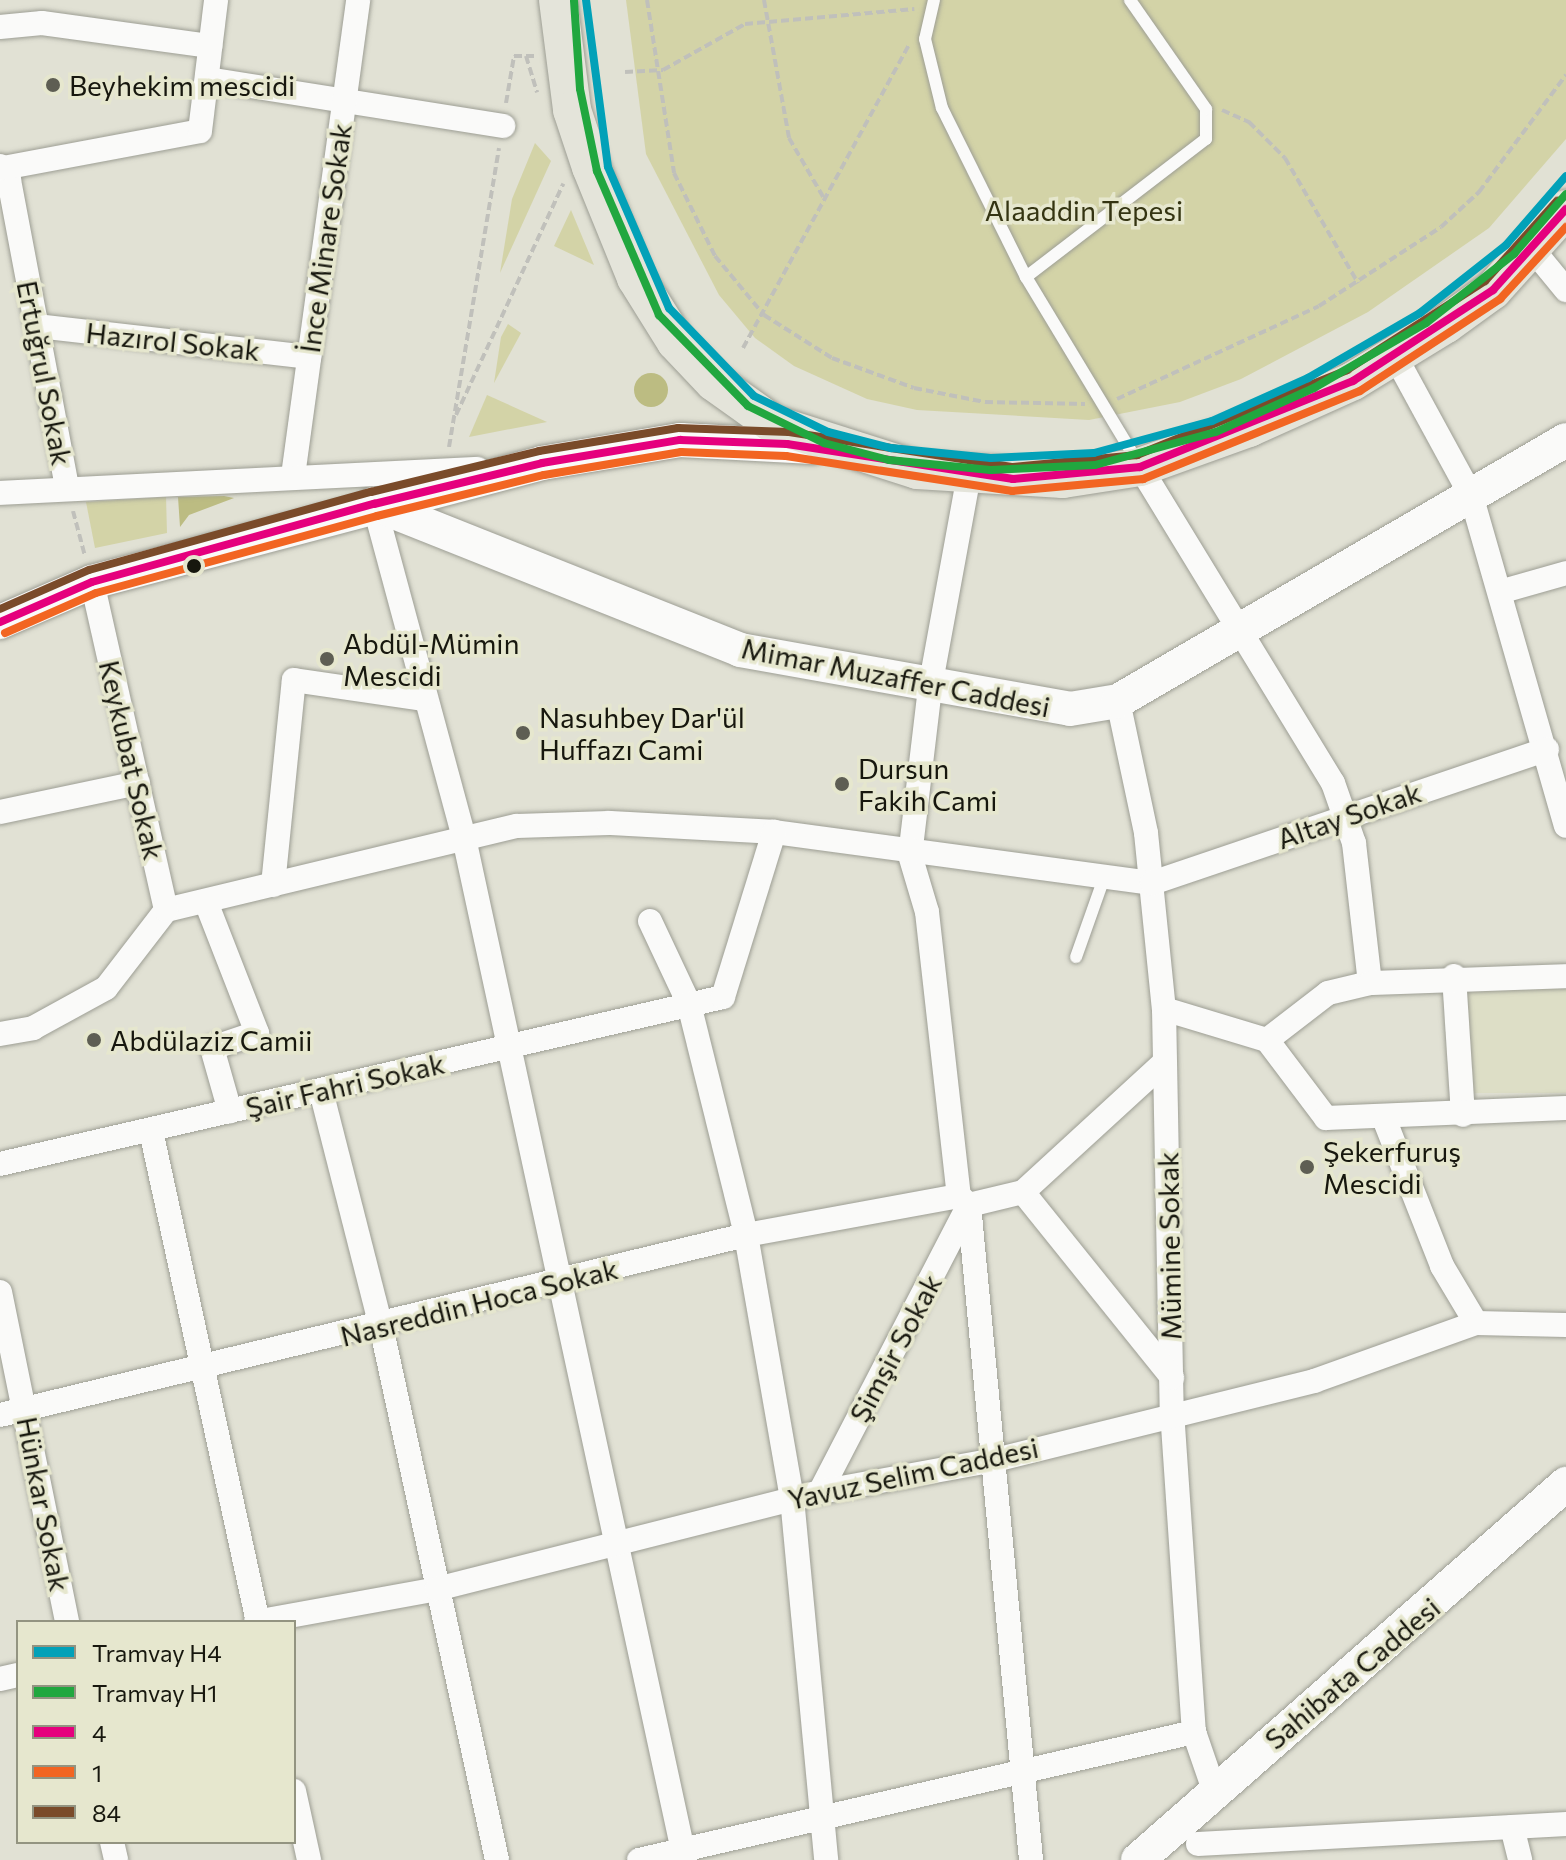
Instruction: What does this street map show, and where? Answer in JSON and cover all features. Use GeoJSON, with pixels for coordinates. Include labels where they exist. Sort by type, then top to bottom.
{"type":"FeatureCollection","features":[{"type":"Feature","properties":{"kind":"main road"},"geometry":{"type":"LineString","coordinates":[[558,0],[572,110],[615,229],[656,314],[693,363],[750,411],[864,455],[969,475],[1063,479],[1140,467],[1299,406],[1394,354],[1493,290],[1533,250],[1566,209]]}},
{"type":"Feature","properties":{"kind":"street"},"geometry":{"type":"LineString","coordinates":[[42,23],[54,0]]}},
{"type":"Feature","properties":{"kind":"street"},"geometry":{"type":"LineString","coordinates":[[1,167],[200,131],[216,0]]}},
{"type":"Feature","properties":{"kind":"street","name":"İnce Minare Sokak"},"geometry":{"type":"LineString","coordinates":[[293,476],[358,0]]}},
{"type":"Feature","properties":{"kind":"street"},"geometry":{"type":"LineString","coordinates":[[0,27],[42,23],[210,46]]}},
{"type":"Feature","properties":{"kind":"street"},"geometry":{"type":"LineString","coordinates":[[207,79],[503,126]]}},
{"type":"Feature","properties":{"kind":"street","name":"Ertuğrul Sokak"},"geometry":{"type":"LineString","coordinates":[[1,167],[37,326],[67,487]]}},
{"type":"Feature","properties":{"kind":"street"},"geometry":{"type":"LineString","coordinates":[[1533,250],[1566,290]]}},
{"type":"Feature","properties":{"kind":"street","name":"Hazırol Sokak"},"geometry":{"type":"LineString","coordinates":[[37,326],[309,357]]}},
{"type":"Feature","properties":{"kind":"street"},"geometry":{"type":"LineString","coordinates":[[1394,354],[1471,495],[1503,591],[1566,826]]}},
{"type":"Feature","properties":{"kind":"street"},"geometry":{"type":"LineString","coordinates":[[0,493],[542,463],[707,439],[864,455]]}},
{"type":"Feature","properties":{"kind":"street","name":"Mimar Muzaffer Caddesi"},"geometry":{"type":"LineString","coordinates":[[374,504],[740,650],[930,688],[1070,709],[1118,701],[1566,440]]}},
{"type":"Feature","properties":{"kind":"street"},"geometry":{"type":"LineString","coordinates":[[0,622],[92,582],[374,504],[542,463]]}},
{"type":"Feature","properties":{"kind":"street"},"geometry":{"type":"LineString","coordinates":[[1140,467],[1240,630],[1347,815],[1370,983]]}},
{"type":"Feature","properties":{"kind":"street"},"geometry":{"type":"LineString","coordinates":[[969,475],[930,688],[910,855],[927,912],[964,1200],[995,1460],[1019,1772],[1031,1860]]}},
{"type":"Feature","properties":{"kind":"street"},"geometry":{"type":"LineString","coordinates":[[374,504],[464,838],[504,1048],[563,1281],[684,1855]]}},
{"type":"Feature","properties":{"kind":"street"},"geometry":{"type":"LineString","coordinates":[[1503,591],[1566,573]]}},
{"type":"Feature","properties":{"kind":"street","name":"Keykubat Sokak"},"geometry":{"type":"LineString","coordinates":[[92,582],[166,910]]}},
{"type":"Feature","properties":{"kind":"street"},"geometry":{"type":"LineString","coordinates":[[273,885],[294,680],[425,699]]}},
{"type":"Feature","properties":{"kind":"street","name":"Mümine Sokak"},"geometry":{"type":"LineString","coordinates":[[1118,701],[1152,883],[1164,1009],[1172,1411],[1194,1732],[1205,1798],[1197,1852]]}},
{"type":"Feature","properties":{"kind":"street","name":"Altay Sokak"},"geometry":{"type":"LineString","coordinates":[[1152,883],[1547,749]]}},
{"type":"Feature","properties":{"kind":"street"},"geometry":{"type":"LineString","coordinates":[[0,812],[138,783]]}},
{"type":"Feature","properties":{"kind":"street"},"geometry":{"type":"LineString","coordinates":[[0,1034],[33,1028],[106,988],[166,910],[517,826],[609,823],[774,832],[910,855],[1152,883]]}},
{"type":"Feature","properties":{"kind":"street","name":"Şair Fahri Sokak"},"geometry":{"type":"LineString","coordinates":[[0,1164],[723,997],[774,832]]}},
{"type":"Feature","properties":{"kind":"street"},"geometry":{"type":"LineString","coordinates":[[206,902],[257,1033],[212,1048],[230,1111]]}},
{"type":"Feature","properties":{"kind":"street"},"geometry":{"type":"LineString","coordinates":[[650,921],[689,1004],[746,1235],[792,1498],[826,1860]]}},
{"type":"Feature","properties":{"kind":"street"},"geometry":{"type":"LineString","coordinates":[[1454,976],[1463,1115]]}},
{"type":"Feature","properties":{"kind":"street"},"geometry":{"type":"LineString","coordinates":[[1267,1040],[1328,993],[1370,983],[1454,976],[1566,976]]}},
{"type":"Feature","properties":{"kind":"street"},"geometry":{"type":"LineString","coordinates":[[1164,1009],[1267,1040],[1326,1118],[1385,1121],[1566,1108]]}},
{"type":"Feature","properties":{"kind":"street"},"geometry":{"type":"LineString","coordinates":[[1164,1063],[1023,1192],[1172,1377]]}},
{"type":"Feature","properties":{"kind":"street"},"geometry":{"type":"LineString","coordinates":[[321,1091],[381,1326],[497,1860]]}},
{"type":"Feature","properties":{"kind":"street"},"geometry":{"type":"LineString","coordinates":[[1385,1121],[1442,1266],[1476,1323]]}},
{"type":"Feature","properties":{"kind":"street"},"geometry":{"type":"LineString","coordinates":[[151,1131],[205,1369],[257,1620]]}},
{"type":"Feature","properties":{"kind":"street","name":"Nasreddin Hoca Sokak"},"geometry":{"type":"LineString","coordinates":[[0,1415],[205,1369],[746,1235],[1023,1192]]}},
{"type":"Feature","properties":{"kind":"street","name":"Şimşir Sokak"},"geometry":{"type":"LineString","coordinates":[[820,1492],[964,1200]]}},
{"type":"Feature","properties":{"kind":"street","name":"Hünkar Sokak"},"geometry":{"type":"LineString","coordinates":[[0,1292],[67,1620]]}},
{"type":"Feature","properties":{"kind":"street","name":"Yavuz Selim Caddesi"},"geometry":{"type":"LineString","coordinates":[[268,1620],[437,1589],[618,1540],[792,1498],[995,1460],[1172,1411],[1314,1381],[1476,1323],[1566,1325]]}},
{"type":"Feature","properties":{"kind":"street","name":"Sahibata Caddesi"},"geometry":{"type":"LineString","coordinates":[[1138,1860],[1566,1484]]}},
{"type":"Feature","properties":{"kind":"street"},"geometry":{"type":"LineString","coordinates":[[639,1860],[684,1855],[821,1816],[1194,1732]]}},
{"type":"Feature","properties":{"kind":"street"},"geometry":{"type":"LineString","coordinates":[[296,1800],[309,1860]]}},
{"type":"Feature","properties":{"kind":"street"},"geometry":{"type":"LineString","coordinates":[[1197,1852],[1566,1824]]}},
{"type":"Feature","properties":{"kind":"street"},"geometry":{"type":"LineString","coordinates":[[1512,1827],[1520,1860]]}},
{"type":"Feature","properties":{"kind":"lane"},"geometry":{"type":"LineString","coordinates":[[1026,277],[1194,152],[1206,139],[1206,109],[1130,0]]}},
{"type":"Feature","properties":{"kind":"lane"},"geometry":{"type":"LineString","coordinates":[[931,4],[926,52],[942,108],[1026,277],[1140,467]]}},
{"type":"Feature","properties":{"kind":"lane"},"geometry":{"type":"LineString","coordinates":[[1076,957],[1104,878]]}},
{"type":"Feature","properties":{"kind":"path"},"geometry":{"type":"LineString","coordinates":[[647,0],[653,73],[682,194],[721,266],[764,315]]}},
{"type":"Feature","properties":{"kind":"path"},"geometry":{"type":"LineString","coordinates":[[764,0],[789,138],[825,200]]}},
{"type":"Feature","properties":{"kind":"path"},"geometry":{"type":"LineString","coordinates":[[625,72],[653,73],[766,20],[931,4]]}},
{"type":"Feature","properties":{"kind":"path"},"geometry":{"type":"LineString","coordinates":[[743,348],[764,315],[931,4]]}},
{"type":"Feature","properties":{"kind":"path"},"geometry":{"type":"LineString","coordinates":[[448,453],[514,56]]}},
{"type":"Feature","properties":{"kind":"path"},"geometry":{"type":"LineString","coordinates":[[526,56],[539,97]]}},
{"type":"Feature","properties":{"kind":"path"},"geometry":{"type":"LineString","coordinates":[[1206,109],[1233,113],[1268,137],[1358,283],[1470,201],[1566,75]]}},
{"type":"Feature","properties":{"kind":"path"},"geometry":{"type":"LineString","coordinates":[[453,421],[566,179]]}},
{"type":"Feature","properties":{"kind":"path"},"geometry":{"type":"LineString","coordinates":[[67,487],[92,582]]}},
{"type":"Feature","properties":{"kind":"shaded area"},"geometry":{"type":"Polygon","coordinates":[[[651,373],[663,378],[668,390],[663,402],[651,407],[639,402],[634,390],[639,378],[651,373]]]}},
{"type":"Feature","properties":{"kind":"shaded area"},"geometry":{"type":"Polygon","coordinates":[[[178,497],[234,498],[189,515],[180,527],[178,497]]]}},
{"type":"Feature","properties":{"kind":"shaded area"},"geometry":{"type":"Polygon","coordinates":[[[1461,983],[1566,983],[1566,1093],[1461,1093],[1461,983]]]}},
{"type":"Feature","properties":{"kind":"green space","name":"Alaaddin Tepesi"},"geometry":{"type":"Polygon","coordinates":[[[626,0],[1566,0],[1566,139],[1489,228],[1368,312],[1241,379],[1180,402],[1089,420],[917,410],[867,399],[794,366],[755,338],[719,295],[646,154],[626,0]]]}},
{"type":"Feature","properties":{"kind":"green space"},"geometry":{"type":"Polygon","coordinates":[[[535,143],[551,161],[500,273],[512,199],[535,143]]]}},
{"type":"Feature","properties":{"kind":"green space"},"geometry":{"type":"Polygon","coordinates":[[[571,210],[594,265],[554,246],[571,210]]]}},
{"type":"Feature","properties":{"kind":"green space"},"geometry":{"type":"Polygon","coordinates":[[[508,324],[521,333],[494,383],[501,337],[508,324]]]}},
{"type":"Feature","properties":{"kind":"green space"},"geometry":{"type":"Polygon","coordinates":[[[487,395],[547,422],[469,437],[487,395]]]}},
{"type":"Feature","properties":{"kind":"green space"},"geometry":{"type":"Polygon","coordinates":[[[166,497],[167,533],[95,548],[86,502],[166,497]]]}},
{"type":"Feature","properties":{"kind":"tram line","name":"H4"},"geometry":{"type":"LineString","coordinates":[[586,0],[608,167],[669,308],[754,396],[828,432],[891,448],[991,458],[1094,453],[1212,421],[1308,378],[1420,313],[1506,245],[1566,176]]}},
{"type":"Feature","properties":{"kind":"tram line","name":"H1"},"geometry":{"type":"LineString","coordinates":[[574,1],[580,89],[597,171],[659,315],[748,406],[824,443],[889,460],[991,470],[1095,465],[1216,432],[1314,388],[1426,323],[1514,254],[1566,194]]}},
{"type":"Feature","properties":{"kind":"transit line","name":"84"},"geometry":{"type":"LineString","coordinates":[[0,609],[89,570],[371,492],[539,451],[678,428],[789,432],[1013,467],[1137,455],[1347,370],[1485,281],[1557,201]]}},
{"type":"Feature","properties":{"kind":"transit line","name":"4"},"geometry":{"type":"LineString","coordinates":[[0,622],[92,582],[374,504],[542,463],[680,440],[787,444],[1013,479],[1140,467],[1353,381],[1493,290],[1566,209]]}},
{"type":"Feature","properties":{"kind":"transit line","name":"1"},"geometry":{"type":"LineString","coordinates":[[5,633],[96,593],[377,516],[544,475],[681,452],[786,456],[1012,491],[1143,479],[1360,391],[1500,299],[1566,227]]}},
{"type":"Feature","properties":{"kind":"place","name":"Beyhekim mescidi"},"geometry":{"type":"Point","coordinates":[53,85]}},
{"type":"Feature","properties":{"kind":"place","name":"Abdül-Mümin Mescidi"},"geometry":{"type":"Point","coordinates":[327,659]}},
{"type":"Feature","properties":{"kind":"place","name":"Nasuhbey Dar'ül Huffazı Cami"},"geometry":{"type":"Point","coordinates":[523,733]}},
{"type":"Feature","properties":{"kind":"place","name":"Dursun Fakih Cami"},"geometry":{"type":"Point","coordinates":[842,784]}},
{"type":"Feature","properties":{"kind":"place","name":"Abdülaziz Camii"},"geometry":{"type":"Point","coordinates":[94,1040]}},
{"type":"Feature","properties":{"kind":"place","name":"Şekerfuruş Mescidi"},"geometry":{"type":"Point","coordinates":[1307,1167]}}]}
